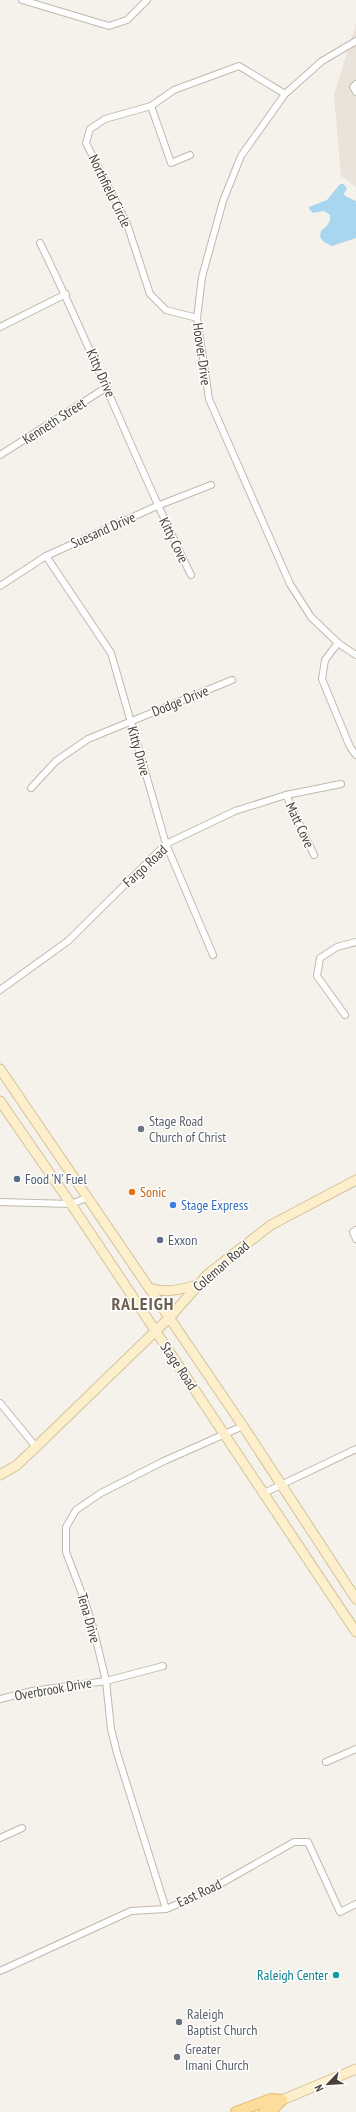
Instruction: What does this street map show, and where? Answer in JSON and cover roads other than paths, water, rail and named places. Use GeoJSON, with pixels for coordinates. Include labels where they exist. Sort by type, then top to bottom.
{"type":"FeatureCollection","features":[{"type":"Feature","properties":{"kind":"main road","name":"Stage Road"},"geometry":{"type":"LineString","coordinates":[[0,1068],[243,1426],[356,1599]]}},
{"type":"Feature","properties":{"kind":"main road","name":"Stage Road"},"geometry":{"type":"LineString","coordinates":[[0,1101],[71,1204],[356,1632]]}},
{"type":"Feature","properties":{"kind":"main road","name":"Coleman Road"},"geometry":{"type":"LineString","coordinates":[[0,1475],[17,1465],[156,1332],[198,1284],[236,1252],[271,1225],[356,1180]]}},
{"type":"Feature","properties":{"kind":"main road"},"geometry":{"type":"LineString","coordinates":[[149,1288],[162,1292],[169,1292],[198,1284]]}},
{"type":"Feature","properties":{"kind":"main road"},"geometry":{"type":"LineString","coordinates":[[264,2112],[274,2108],[282,2100],[356,2069]]}},
{"type":"Feature","properties":{"kind":"main road"},"geometry":{"type":"LineString","coordinates":[[236,2112],[271,2099],[282,2100]]}},
{"type":"Feature","properties":{"kind":"street"},"geometry":{"type":"LineString","coordinates":[[22,0],[109,26],[127,20],[147,0]]}},
{"type":"Feature","properties":{"kind":"street","name":"Hoover Drive"},"geometry":{"type":"LineString","coordinates":[[356,41],[322,61],[284,94],[241,156],[225,195],[202,277],[197,318],[209,399],[290,584],[311,617],[338,643],[356,655]]}},
{"type":"Feature","properties":{"kind":"street","name":"Northfield Circle"},"geometry":{"type":"LineString","coordinates":[[197,318],[166,310],[150,294],[127,224],[86,143],[90,129],[105,119],[151,106],[174,90],[238,66],[284,94]]}},
{"type":"Feature","properties":{"kind":"street"},"geometry":{"type":"LineString","coordinates":[[356,84],[353,87],[356,92]]}},
{"type":"Feature","properties":{"kind":"street"},"geometry":{"type":"LineString","coordinates":[[151,106],[171,163],[190,155]]}},
{"type":"Feature","properties":{"kind":"street","name":"Kitty Drive"},"geometry":{"type":"LineString","coordinates":[[40,243],[66,294],[107,386],[157,506]]}},
{"type":"Feature","properties":{"kind":"street"},"geometry":{"type":"LineString","coordinates":[[0,327],[66,294]]}},
{"type":"Feature","properties":{"kind":"street","name":"Kenneth Street"},"geometry":{"type":"LineString","coordinates":[[0,455],[107,386]]}},
{"type":"Feature","properties":{"kind":"street","name":"Suesand Drive"},"geometry":{"type":"LineString","coordinates":[[0,586],[46,556],[157,506],[211,485]]}},
{"type":"Feature","properties":{"kind":"street","name":"Kitty Cove"},"geometry":{"type":"LineString","coordinates":[[157,506],[192,575]]}},
{"type":"Feature","properties":{"kind":"street","name":"Kitty Drive"},"geometry":{"type":"LineString","coordinates":[[46,556],[111,653],[166,844],[214,955]]}},
{"type":"Feature","properties":{"kind":"street"},"geometry":{"type":"LineString","coordinates":[[338,643],[325,660],[322,678],[350,747],[356,755]]}},
{"type":"Feature","properties":{"kind":"street","name":"Dodge Drive"},"geometry":{"type":"LineString","coordinates":[[31,788],[56,761],[88,739],[232,680]]}},
{"type":"Feature","properties":{"kind":"street","name":"Fargo Road"},"geometry":{"type":"LineString","coordinates":[[0,990],[68,941],[166,844],[235,811],[286,795],[341,784]]}},
{"type":"Feature","properties":{"kind":"street","name":"Matt Cove"},"geometry":{"type":"LineString","coordinates":[[286,795],[314,855]]}},
{"type":"Feature","properties":{"kind":"street"},"geometry":{"type":"LineString","coordinates":[[345,1015],[317,976],[320,958],[337,947],[356,942]]}},
{"type":"Feature","properties":{"kind":"street"},"geometry":{"type":"LineString","coordinates":[[0,1202],[71,1204],[89,1198]]}},
{"type":"Feature","properties":{"kind":"street"},"geometry":{"type":"LineString","coordinates":[[356,1230],[353,1232],[356,1238]]}},
{"type":"Feature","properties":{"kind":"street"},"geometry":{"type":"LineString","coordinates":[[0,1403],[36,1447]]}},
{"type":"Feature","properties":{"kind":"street","name":"Tena Drive"},"geometry":{"type":"LineString","coordinates":[[166,1909],[117,1753],[111,1729],[106,1680],[84,1599],[66,1552],[66,1528],[76,1510],[101,1493],[164,1461],[243,1426]]}},
{"type":"Feature","properties":{"kind":"street"},"geometry":{"type":"LineString","coordinates":[[264,1493],[356,1449]]}},
{"type":"Feature","properties":{"kind":"street","name":"Overbrook Drive"},"geometry":{"type":"LineString","coordinates":[[0,1699],[32,1691],[106,1680],[163,1666]]}},
{"type":"Feature","properties":{"kind":"street"},"geometry":{"type":"LineString","coordinates":[[326,1762],[356,1748]]}},
{"type":"Feature","properties":{"kind":"street"},"geometry":{"type":"LineString","coordinates":[[0,1838],[22,1828]]}},
{"type":"Feature","properties":{"kind":"street","name":"East Road"},"geometry":{"type":"LineString","coordinates":[[0,1971],[130,1911],[166,1909],[206,1892],[294,1842],[308,1842],[340,1912],[356,1904]]}},
{"type":"Feature","properties":{"kind":"water"},"geometry":{"type":"Polygon","coordinates":[[[340,184],[344,184],[347,189],[344,193],[345,196],[356,201],[356,238],[332,246],[324,242],[320,237],[321,231],[329,222],[330,215],[324,211],[313,213],[309,207],[327,200],[340,184]]]}},
{"type":"Feature","properties":{"kind":"place","name":"Stage Road Church of Christ"},"geometry":{"type":"Point","coordinates":[141,1129]}},
{"type":"Feature","properties":{"kind":"place","name":"Food 'N' Fuel"},"geometry":{"type":"Point","coordinates":[17,1179]}},
{"type":"Feature","properties":{"kind":"place","name":"Sonic"},"geometry":{"type":"Point","coordinates":[132,1192]}},
{"type":"Feature","properties":{"kind":"place","name":"Stage Express"},"geometry":{"type":"Point","coordinates":[173,1205]}},
{"type":"Feature","properties":{"kind":"place","name":"Exxon"},"geometry":{"type":"Point","coordinates":[160,1240]}},
{"type":"Feature","properties":{"kind":"place","name":"Raleigh Center"},"geometry":{"type":"Point","coordinates":[336,1975]}},
{"type":"Feature","properties":{"kind":"place","name":"Raleigh Baptist Church"},"geometry":{"type":"Point","coordinates":[179,2022]}},
{"type":"Feature","properties":{"kind":"place","name":"Greater Imani Church"},"geometry":{"type":"Point","coordinates":[177,2057]}},
{"type":"Feature","properties":{"kind":"district","name":"RALEIGH"},"geometry":{"type":"Point","coordinates":[143,1304]}}]}
